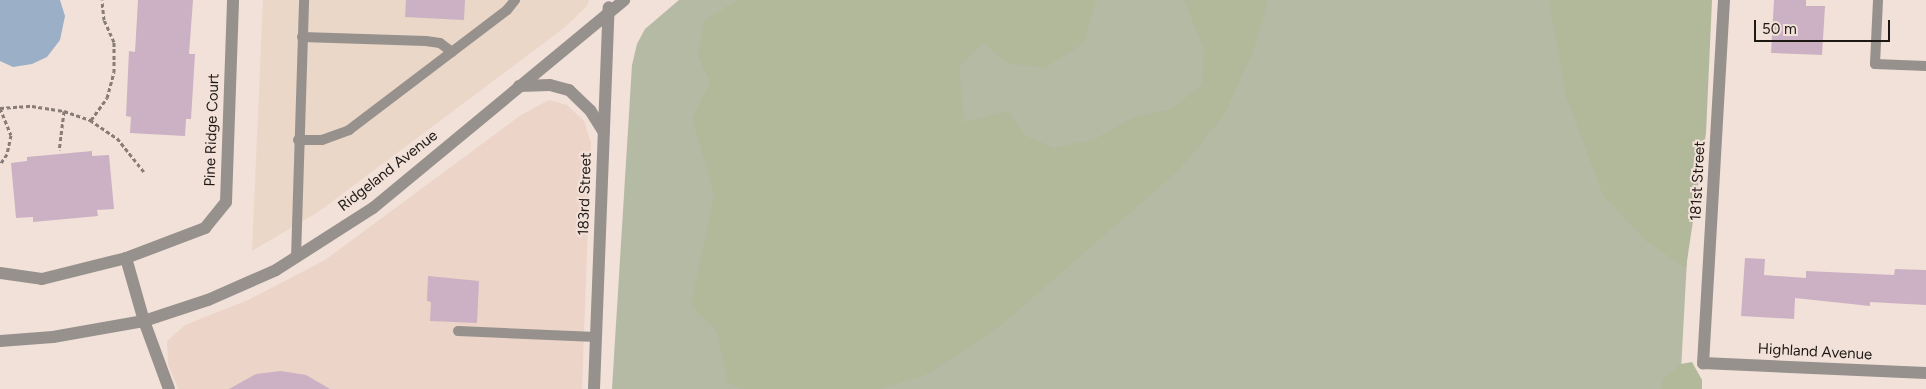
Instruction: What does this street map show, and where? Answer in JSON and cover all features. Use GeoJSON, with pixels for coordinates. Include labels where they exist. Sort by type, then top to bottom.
{"type":"FeatureCollection","features":[{"type":"Feature","properties":{"kind":"street","name":"Pine Ridge Court"},"geometry":{"type":"LineString","coordinates":[[0,272],[42,279],[126,258],[206,228],[226,202],[233,0]]}},
{"type":"Feature","properties":{"kind":"street","name":"Ridgeland Avenue"},"geometry":{"type":"LineString","coordinates":[[0,342],[53,337],[144,320],[208,300],[296,258],[372,208],[519,86],[609,5],[624,0]]}},
{"type":"Feature","properties":{"kind":"street","name":"181st Street"},"geometry":{"type":"LineString","coordinates":[[1703,363],[1724,0]]}},
{"type":"Feature","properties":{"kind":"street","name":"183rd Street"},"geometry":{"type":"LineString","coordinates":[[594,389],[609,5]]}},
{"type":"Feature","properties":{"kind":"street"},"geometry":{"type":"LineString","coordinates":[[519,86],[550,85],[568,90],[590,110],[604,132]]}},
{"type":"Feature","properties":{"kind":"street"},"geometry":{"type":"LineString","coordinates":[[126,258],[144,320],[169,389]]}},
{"type":"Feature","properties":{"kind":"street","name":"Highland Avenue"},"geometry":{"type":"LineString","coordinates":[[1703,363],[1926,373]]}},
{"type":"Feature","properties":{"kind":"lane"},"geometry":{"type":"LineString","coordinates":[[296,258],[298,140],[304,0]]}},
{"type":"Feature","properties":{"kind":"lane"},"geometry":{"type":"LineString","coordinates":[[298,140],[322,140],[349,130],[452,52],[515,0]]}},
{"type":"Feature","properties":{"kind":"lane"},"geometry":{"type":"LineString","coordinates":[[1878,0],[1875,64],[1926,66]]}},
{"type":"Feature","properties":{"kind":"lane"},"geometry":{"type":"LineString","coordinates":[[302,37],[426,41],[440,43],[452,52]]}},
{"type":"Feature","properties":{"kind":"lane"},"geometry":{"type":"LineString","coordinates":[[458,331],[596,337]]}},
{"type":"Feature","properties":{"kind":"path"},"geometry":{"type":"LineString","coordinates":[[91,120],[107,98],[114,72],[114,42],[102,12],[102,0]]}},
{"type":"Feature","properties":{"kind":"path"},"geometry":{"type":"LineString","coordinates":[[1,163],[7,154],[11,134],[0,108],[32,106],[64,111],[91,120],[117,138],[144,172]]}},
{"type":"Feature","properties":{"kind":"path"},"geometry":{"type":"LineString","coordinates":[[59,150],[64,111]]}},
{"type":"Feature","properties":{"kind":"shaded area"},"geometry":{"type":"Polygon","coordinates":[[[263,0],[589,0],[587,6],[564,28],[318,212],[252,251],[263,0]]]}},
{"type":"Feature","properties":{"kind":"shaded area"},"geometry":{"type":"Polygon","coordinates":[[[549,100],[567,105],[584,121],[591,143],[582,389],[178,389],[168,364],[167,341],[185,325],[248,300],[325,260],[521,115],[549,100]]]}},
{"type":"Feature","properties":{"kind":"green space"},"geometry":{"type":"Polygon","coordinates":[[[679,0],[1701,0],[1680,389],[612,389],[632,65],[637,44],[645,29],[679,0]]]}},
{"type":"Feature","properties":{"kind":"green space"},"geometry":{"type":"Polygon","coordinates":[[[737,0],[1096,0],[1084,43],[1045,68],[1006,63],[984,43],[959,66],[964,122],[1007,111],[1026,136],[1054,148],[1095,139],[1134,117],[1171,109],[1202,85],[1204,50],[1184,0],[1268,0],[1253,52],[1224,115],[1179,170],[999,327],[924,376],[878,389],[743,389],[728,383],[717,332],[691,306],[714,194],[692,118],[710,82],[698,56],[704,21],[737,0]]]}},
{"type":"Feature","properties":{"kind":"green space"},"geometry":{"type":"Polygon","coordinates":[[[1549,0],[1712,0],[1706,133],[1686,268],[1646,241],[1603,195],[1566,96],[1549,0]]]}},
{"type":"Feature","properties":{"kind":"green space"},"geometry":{"type":"Polygon","coordinates":[[[1692,362],[1702,380],[1702,389],[1662,389],[1662,380],[1681,364],[1692,362]]]}},
{"type":"Feature","properties":{"kind":"water"},"geometry":{"type":"Polygon","coordinates":[[[0,0],[60,0],[65,16],[60,40],[47,57],[32,64],[13,67],[0,61],[0,0]]]}},
{"type":"Feature","properties":{"kind":"building"},"geometry":{"type":"Polygon","coordinates":[[[138,0],[193,0],[189,54],[195,54],[191,119],[186,119],[185,136],[130,133],[131,117],[126,116],[129,51],[135,52],[138,0]]]}},
{"type":"Feature","properties":{"kind":"building"},"geometry":{"type":"Polygon","coordinates":[[[406,0],[465,0],[464,20],[405,17],[406,0]]]}},
{"type":"Feature","properties":{"kind":"building"},"geometry":{"type":"Polygon","coordinates":[[[1774,0],[1806,0],[1806,6],[1825,6],[1822,55],[1771,53],[1774,0]]]}},
{"type":"Feature","properties":{"kind":"building"},"geometry":{"type":"Polygon","coordinates":[[[92,151],[92,156],[109,155],[114,209],[97,210],[98,216],[33,222],[33,217],[16,218],[11,163],[27,161],[27,157],[92,151]]]}},
{"type":"Feature","properties":{"kind":"building"},"geometry":{"type":"Polygon","coordinates":[[[1745,258],[1765,259],[1764,275],[1806,278],[1806,271],[1894,275],[1895,269],[1926,270],[1926,305],[1870,302],[1870,306],[1795,298],[1794,319],[1741,316],[1745,258]]]}},
{"type":"Feature","properties":{"kind":"building"},"geometry":{"type":"Polygon","coordinates":[[[428,276],[479,281],[477,323],[430,321],[431,302],[427,301],[428,276]]]}},
{"type":"Feature","properties":{"kind":"building"},"geometry":{"type":"Polygon","coordinates":[[[281,371],[306,375],[330,389],[229,389],[256,374],[281,371]]]}}]}
